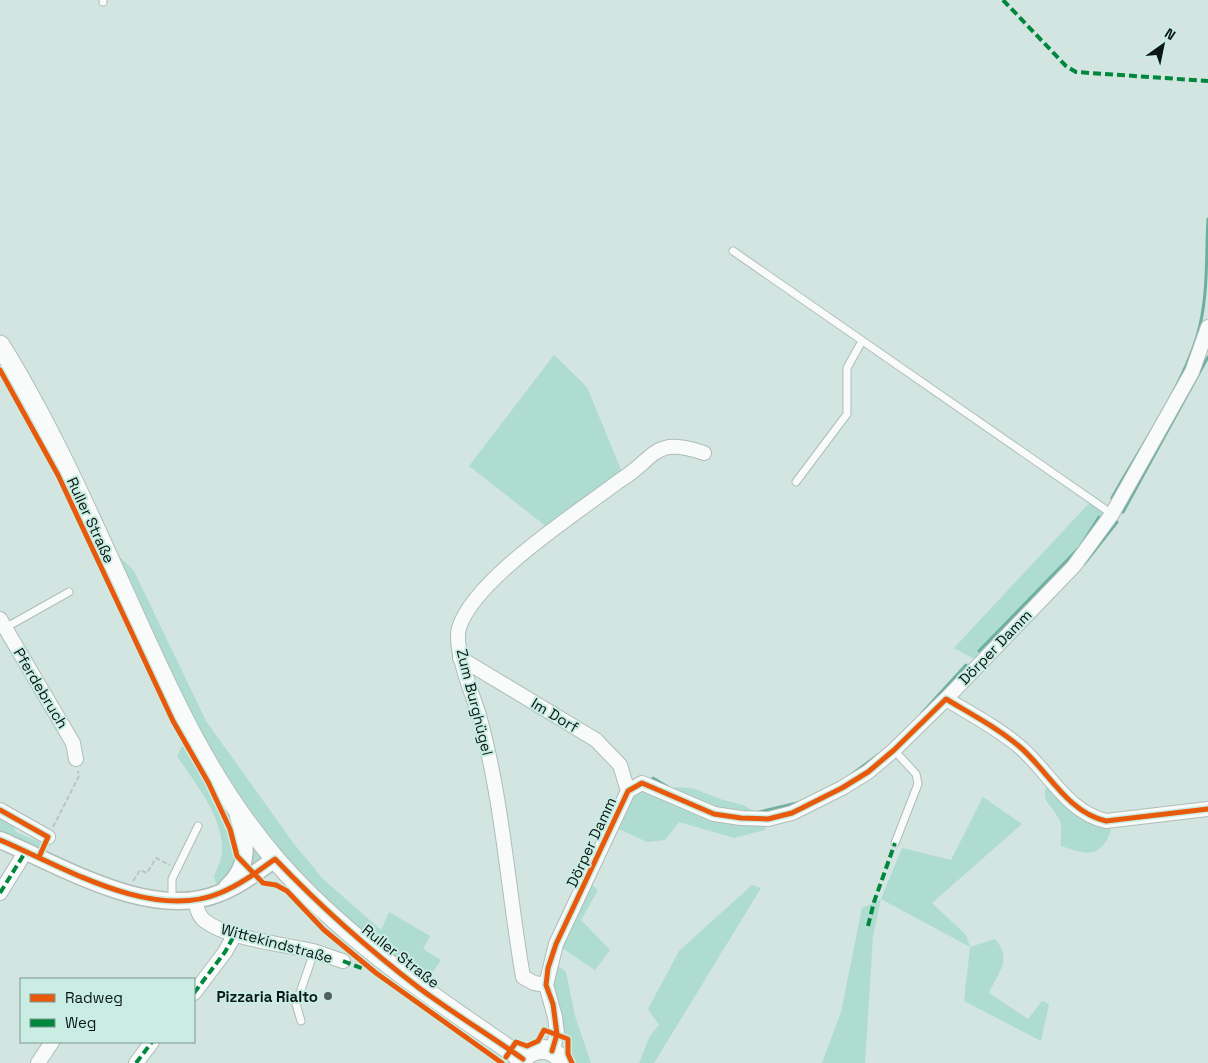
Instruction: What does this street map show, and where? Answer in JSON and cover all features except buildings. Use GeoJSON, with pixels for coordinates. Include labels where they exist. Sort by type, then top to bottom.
{"type":"FeatureCollection","features":[{"type":"Feature","properties":{"kind":"main road","name":"Ruller Straße"},"geometry":{"type":"LineString","coordinates":[[0,345],[68,470],[192,736],[234,804],[275,859],[318,904],[375,953],[435,1000],[522,1061]]}},
{"type":"Feature","properties":{"kind":"main road"},"geometry":{"type":"LineString","coordinates":[[522,1061],[535,1050],[558,1057]]}},
{"type":"Feature","properties":{"kind":"street","name":"Dörper Damm"},"geometry":{"type":"LineString","coordinates":[[558,1057],[555,1017],[546,985],[548,968],[556,944],[628,791],[642,783],[714,814],[768,819],[792,813],[842,788],[868,772],[894,750],[946,699],[1074,566],[1112,514],[1192,372],[1208,328]]}},
{"type":"Feature","properties":{"kind":"street","name":"Zum Burghügel"},"geometry":{"type":"LineString","coordinates":[[546,985],[534,984],[523,977],[491,768],[480,720],[460,658],[458,629],[472,602],[505,568],[663,448],[682,445],[704,453]]}},
{"type":"Feature","properties":{"kind":"street","name":"Pferdebruch"},"geometry":{"type":"LineString","coordinates":[[3,624],[73,743],[76,759]]}},
{"type":"Feature","properties":{"kind":"street","name":"Im Dorf"},"geometry":{"type":"LineString","coordinates":[[460,658],[596,740],[620,765],[628,791]]}},
{"type":"Feature","properties":{"kind":"street"},"geometry":{"type":"LineString","coordinates":[[946,699],[1020,747],[1049,776],[1076,808],[1092,818],[1106,821],[1208,809]]}},
{"type":"Feature","properties":{"kind":"street"},"geometry":{"type":"LineString","coordinates":[[219,894],[238,873],[245,851],[245,838],[234,804]]}},
{"type":"Feature","properties":{"kind":"street"},"geometry":{"type":"LineString","coordinates":[[0,810],[48,836]]}},
{"type":"Feature","properties":{"kind":"street"},"geometry":{"type":"LineString","coordinates":[[0,840],[107,887],[159,900],[195,900],[219,894],[243,882],[275,859]]}},
{"type":"Feature","properties":{"kind":"street"},"geometry":{"type":"LineString","coordinates":[[0,893],[26,851]]}},
{"type":"Feature","properties":{"kind":"street","name":"Wittekindstraße"},"geometry":{"type":"LineString","coordinates":[[195,900],[203,920],[213,926],[235,934],[314,952],[343,961]]}},
{"type":"Feature","properties":{"kind":"street"},"geometry":{"type":"LineString","coordinates":[[195,992],[225,952],[235,934]]}},
{"type":"Feature","properties":{"kind":"street"},"geometry":{"type":"LineString","coordinates":[[38,1063],[51,1043]]}},
{"type":"Feature","properties":{"kind":"street"},"geometry":{"type":"LineString","coordinates":[[136,1063],[151,1043]]}},
{"type":"Feature","properties":{"kind":"lane"},"geometry":{"type":"LineString","coordinates":[[733,251],[1112,514]]}},
{"type":"Feature","properties":{"kind":"lane"},"geometry":{"type":"LineString","coordinates":[[796,482],[848,414],[847,368],[862,341]]}},
{"type":"Feature","properties":{"kind":"lane"},"geometry":{"type":"LineString","coordinates":[[3,624],[69,592]]}},
{"type":"Feature","properties":{"kind":"lane"},"geometry":{"type":"LineString","coordinates":[[894,750],[916,774],[918,784],[894,843]]}},
{"type":"Feature","properties":{"kind":"lane"},"geometry":{"type":"LineString","coordinates":[[172,900],[172,879],[198,826]]}},
{"type":"Feature","properties":{"kind":"lane"},"geometry":{"type":"LineString","coordinates":[[300,1021],[296,1004],[314,952]]}},
{"type":"Feature","properties":{"kind":"path"},"geometry":{"type":"LineString","coordinates":[[48,836],[79,776],[76,759]]}},
{"type":"Feature","properties":{"kind":"path"},"geometry":{"type":"LineString","coordinates":[[127,892],[140,870],[147,873],[156,858],[176,868]]}},
{"type":"Feature","properties":{"kind":"green space"},"geometry":{"type":"Polygon","coordinates":[[[554,355],[587,387],[624,477],[552,531],[469,466],[554,355]]]}},
{"type":"Feature","properties":{"kind":"green space"},"geometry":{"type":"Polygon","coordinates":[[[1092,500],[1112,514],[980,662],[954,648],[1092,500]]]}},
{"type":"Feature","properties":{"kind":"green space"},"geometry":{"type":"Polygon","coordinates":[[[86,536],[99,536],[134,571],[206,721],[294,844],[323,879],[381,930],[389,912],[430,936],[423,949],[441,960],[421,989],[275,859],[219,894],[214,876],[222,854],[217,822],[206,799],[177,756],[185,741],[173,721],[86,536]]]}},
{"type":"Feature","properties":{"kind":"green space"},"geometry":{"type":"Polygon","coordinates":[[[1049,776],[1064,795],[1079,798],[1106,821],[1111,830],[1107,839],[1097,850],[1085,853],[1061,846],[1060,821],[1045,797],[1049,776]]]}},
{"type":"Feature","properties":{"kind":"green space"},"geometry":{"type":"Polygon","coordinates":[[[666,787],[692,788],[723,800],[743,805],[768,819],[765,830],[734,838],[679,822],[665,840],[647,842],[612,826],[628,791],[666,787]]]}},
{"type":"Feature","properties":{"kind":"green space"},"geometry":{"type":"Polygon","coordinates":[[[983,797],[1022,824],[932,903],[966,935],[970,947],[881,899],[902,848],[951,860],[983,797]]]}},
{"type":"Feature","properties":{"kind":"green space"},"geometry":{"type":"Polygon","coordinates":[[[0,815],[12,821],[16,832],[42,843],[39,849],[0,833],[0,815]]]}},
{"type":"Feature","properties":{"kind":"green space"},"geometry":{"type":"Polygon","coordinates":[[[587,881],[598,890],[581,920],[610,950],[595,970],[556,944],[587,881]]]}},
{"type":"Feature","properties":{"kind":"green space"},"geometry":{"type":"Polygon","coordinates":[[[752,885],[761,888],[654,1063],[639,1063],[650,1036],[659,1025],[648,1009],[679,951],[752,885]]]}},
{"type":"Feature","properties":{"kind":"green space"},"geometry":{"type":"Polygon","coordinates":[[[881,899],[873,936],[865,1063],[822,1063],[841,1012],[862,908],[881,899]]]}},
{"type":"Feature","properties":{"kind":"green space"},"geometry":{"type":"Polygon","coordinates":[[[995,939],[1003,953],[1000,972],[989,993],[1028,1019],[1042,1001],[1049,1004],[1041,1041],[964,1001],[970,947],[995,939]]]}},
{"type":"Feature","properties":{"kind":"green space"},"geometry":{"type":"Polygon","coordinates":[[[556,964],[566,972],[575,1016],[591,1063],[572,1063],[568,1054],[568,1039],[557,1034],[548,968],[556,964]]]}},
{"type":"Feature","properties":{"kind":"waterway"},"geometry":{"type":"LineString","coordinates":[[1112,498],[1174,391],[1194,346],[1203,312],[1208,219]]}},
{"type":"Feature","properties":{"kind":"waterway"},"geometry":{"type":"LineString","coordinates":[[1123,512],[1208,357]]}},
{"type":"Feature","properties":{"kind":"waterway"},"geometry":{"type":"LineString","coordinates":[[979,651],[1080,547],[1099,517]]}},
{"type":"Feature","properties":{"kind":"waterway"},"geometry":{"type":"LineString","coordinates":[[1084,564],[1117,522]]}},
{"type":"Feature","properties":{"kind":"waterway"},"geometry":{"type":"LineString","coordinates":[[922,713],[966,665]]}},
{"type":"Feature","properties":{"kind":"waterway"},"geometry":{"type":"LineString","coordinates":[[851,775],[878,755]]}},
{"type":"Feature","properties":{"kind":"waterway"},"geometry":{"type":"LineString","coordinates":[[653,778],[668,787]]}},
{"type":"Feature","properties":{"kind":"waterway"},"geometry":{"type":"LineString","coordinates":[[759,812],[797,803]]}},
{"type":"Feature","properties":{"kind":"marked path"},"geometry":{"type":"LineString","coordinates":[[1003,0],[1066,66],[1076,72],[1208,81]]}},
{"type":"Feature","properties":{"kind":"marked path"},"geometry":{"type":"LineString","coordinates":[[868,926],[874,902],[895,843]]}},
{"type":"Feature","properties":{"kind":"marked path"},"geometry":{"type":"LineString","coordinates":[[0,893],[26,851]]}},
{"type":"Feature","properties":{"kind":"marked path"},"geometry":{"type":"LineString","coordinates":[[195,992],[225,952],[235,934]]}},
{"type":"Feature","properties":{"kind":"marked path"},"geometry":{"type":"LineString","coordinates":[[343,961],[364,969]]}},
{"type":"Feature","properties":{"kind":"marked path"},"geometry":{"type":"LineString","coordinates":[[136,1063],[151,1043]]}},
{"type":"Feature","properties":{"kind":"cycle path"},"geometry":{"type":"LineString","coordinates":[[0,370],[58,475],[173,721],[208,782],[230,829],[237,856],[263,883],[276,885],[287,891],[324,930],[376,973],[502,1063]]}},
{"type":"Feature","properties":{"kind":"cycle path"},"geometry":{"type":"LineString","coordinates":[[552,1051],[557,1034],[553,1004],[546,985],[548,968],[556,944],[628,791],[642,783],[714,814],[768,819],[792,813],[842,788],[868,772],[894,750],[946,699],[1012,740],[1069,800],[1092,816],[1106,821],[1208,809]]}},
{"type":"Feature","properties":{"kind":"cycle path"},"geometry":{"type":"LineString","coordinates":[[0,810],[48,837],[39,857]]}},
{"type":"Feature","properties":{"kind":"cycle path"},"geometry":{"type":"LineString","coordinates":[[0,840],[108,887],[137,896],[166,901],[194,900],[220,893],[241,882],[275,859],[327,910],[400,973],[523,1059]]}},
{"type":"Feature","properties":{"kind":"cycle path"},"geometry":{"type":"LineString","coordinates":[[506,1057],[516,1042],[527,1046],[538,1041],[544,1030],[568,1039],[568,1054],[572,1063]]}},
{"type":"Feature","properties":{"kind":"place","name":"Pizzaria Rialto"},"geometry":{"type":"Point","coordinates":[328,996]}}]}
